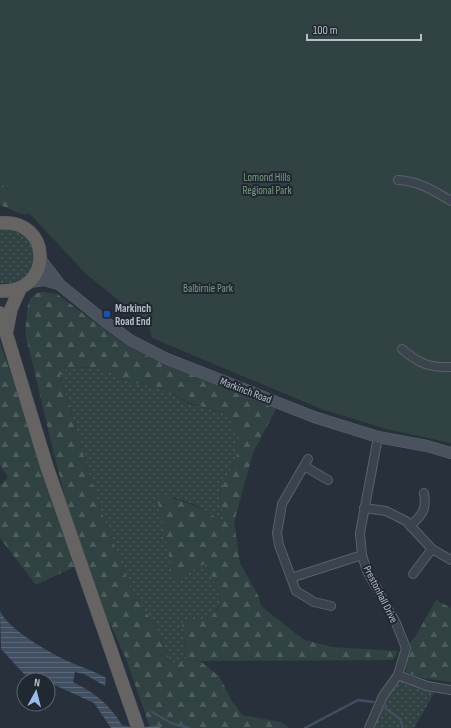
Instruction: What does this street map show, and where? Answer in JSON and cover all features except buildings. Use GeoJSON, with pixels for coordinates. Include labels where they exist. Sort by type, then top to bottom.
{"type":"FeatureCollection","features":[{"type":"Feature","properties":{"kind":"highway"},"geometry":{"type":"LineString","coordinates":[[0,223],[12,223],[22,226],[30,232],[36,240],[40,250],[41,260],[35,276],[25,285],[10,291],[0,291]]}},
{"type":"Feature","properties":{"kind":"highway"},"geometry":{"type":"LineString","coordinates":[[7,337],[7,323],[25,285]]}},
{"type":"Feature","properties":{"kind":"highway"},"geometry":{"type":"LineString","coordinates":[[0,313],[47,467],[137,726]]}},
{"type":"Feature","properties":{"kind":"main road","name":"Markinch Road"},"geometry":{"type":"LineString","coordinates":[[41,260],[60,285],[130,340],[165,358],[314,417],[378,437],[427,446],[451,453]]}},
{"type":"Feature","properties":{"kind":"main road","name":"Markinch Road"},"geometry":{"type":"LineString","coordinates":[[25,285],[44,280],[60,285]]}},
{"type":"Feature","properties":{"kind":"street"},"geometry":{"type":"LineString","coordinates":[[398,180],[410,181],[429,188],[451,202]]}},
{"type":"Feature","properties":{"kind":"street"},"geometry":{"type":"LineString","coordinates":[[402,349],[416,361],[437,368],[451,367]]}},
{"type":"Feature","properties":{"kind":"street","name":"Prestonhall Drive"},"geometry":{"type":"LineString","coordinates":[[369,728],[383,696],[398,675],[406,648],[396,624],[368,571],[362,555],[360,533],[378,437]]}},
{"type":"Feature","properties":{"kind":"street"},"geometry":{"type":"LineString","coordinates":[[328,480],[306,462],[282,504],[277,532],[279,545],[296,591],[314,602],[331,606]]}},
{"type":"Feature","properties":{"kind":"street"},"geometry":{"type":"LineString","coordinates":[[410,526],[421,516],[426,504],[424,493]]}},
{"type":"Feature","properties":{"kind":"street"},"geometry":{"type":"LineString","coordinates":[[364,508],[386,511],[406,521],[432,550],[451,560]]}},
{"type":"Feature","properties":{"kind":"street"},"geometry":{"type":"LineString","coordinates":[[413,574],[432,550]]}},
{"type":"Feature","properties":{"kind":"street"},"geometry":{"type":"LineString","coordinates":[[292,578],[362,555]]}},
{"type":"Feature","properties":{"kind":"street"},"geometry":{"type":"LineString","coordinates":[[398,675],[427,686],[451,690]]}},
{"type":"Feature","properties":{"kind":"green space","name":"Lomond Hills Regional Park"},"geometry":{"type":"Polygon","coordinates":[[[0,0],[451,0],[451,443],[386,429],[321,409],[152,338],[148,324],[86,274],[0,182],[0,0]]]}},
{"type":"Feature","properties":{"kind":"green space"},"geometry":{"type":"Polygon","coordinates":[[[0,182],[30,214],[22,214],[0,205],[0,182]]]}},
{"type":"Feature","properties":{"kind":"green space"},"geometry":{"type":"Polygon","coordinates":[[[8,227],[26,235],[32,243],[35,252],[34,260],[26,275],[19,280],[10,283],[0,283],[0,228],[8,227]]]}},
{"type":"Feature","properties":{"kind":"green space"},"geometry":{"type":"Polygon","coordinates":[[[43,292],[57,294],[124,344],[155,360],[276,409],[253,453],[234,522],[240,563],[258,595],[261,606],[304,640],[333,647],[398,651],[393,660],[200,661],[219,676],[231,699],[242,715],[280,722],[290,728],[161,728],[155,725],[150,727],[126,659],[107,617],[68,509],[25,332],[28,305],[31,298],[37,293],[43,292]],[[70,367],[60,375],[96,497],[131,589],[157,629],[171,662],[187,662],[182,623],[210,618],[222,602],[206,563],[174,581],[157,496],[184,502],[224,522],[220,491],[236,459],[239,436],[227,414],[187,402],[164,389],[122,380],[102,368],[70,367]]]}},
{"type":"Feature","properties":{"kind":"green space"},"geometry":{"type":"Polygon","coordinates":[[[0,342],[76,566],[36,585],[0,538],[0,485],[8,478],[0,465],[0,342]]]}},
{"type":"Feature","properties":{"kind":"green space"},"geometry":{"type":"Polygon","coordinates":[[[70,367],[102,368],[122,380],[164,389],[187,403],[227,414],[239,436],[236,459],[220,491],[224,522],[193,504],[173,497],[196,569],[206,563],[222,602],[210,618],[182,623],[187,662],[171,662],[157,629],[131,589],[96,497],[60,374],[70,367]]]}},
{"type":"Feature","properties":{"kind":"green space"},"geometry":{"type":"Polygon","coordinates":[[[436,600],[451,608],[451,682],[422,678],[406,672],[403,660],[406,648],[415,637],[436,600]]]}},
{"type":"Feature","properties":{"kind":"green space"},"geometry":{"type":"Polygon","coordinates":[[[399,679],[436,690],[414,728],[374,728],[385,698],[399,679]]]}},
{"type":"Feature","properties":{"kind":"water"},"geometry":{"type":"Polygon","coordinates":[[[0,611],[4,618],[12,626],[43,648],[106,678],[105,686],[84,674],[75,672],[73,682],[88,690],[107,705],[122,725],[130,727],[147,727],[155,725],[161,728],[111,728],[94,703],[56,686],[56,672],[22,672],[1,649],[0,611]]]}},
{"type":"Feature","properties":{"kind":"waterway"},"geometry":{"type":"LineString","coordinates":[[305,728],[358,700],[373,702]]}},
{"type":"Feature","properties":{"kind":"waterway"},"geometry":{"type":"LineString","coordinates":[[385,708],[400,719],[403,728]]}},
{"type":"Feature","properties":{"kind":"waterway"},"geometry":{"type":"LineString","coordinates":[[152,712],[171,723],[189,728]]}},
{"type":"Feature","properties":{"kind":"place","name":"Markinch Road End"},"geometry":{"type":"Point","coordinates":[107,314]}},
{"type":"Feature","properties":{"kind":"park label","name":"Balbirnie Park"},"geometry":{"type":"Point","coordinates":[208,288]}}]}
